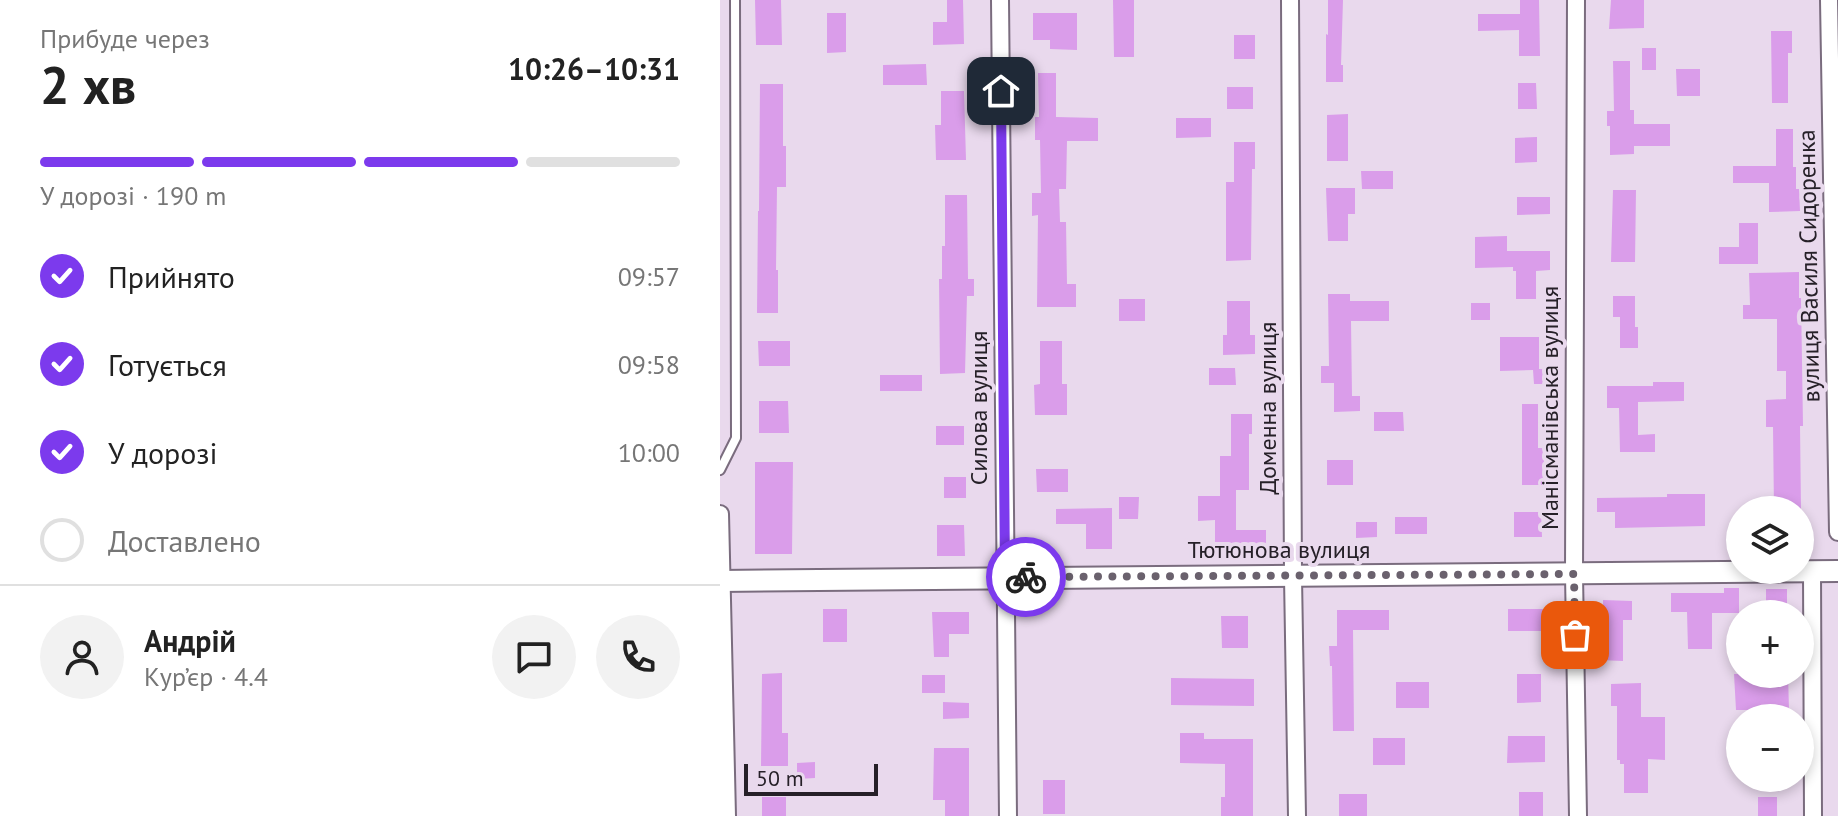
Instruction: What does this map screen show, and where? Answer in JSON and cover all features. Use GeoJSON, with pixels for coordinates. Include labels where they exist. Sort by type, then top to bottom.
{"type":"FeatureCollection","features":[{"type":"Feature","properties":{"kind":"street","name":"Силова вулиця"},"geometry":{"type":"LineString","coordinates":[[1000,0],[1008,816]]}},
{"type":"Feature","properties":{"kind":"street","name":"Доменна вулиця"},"geometry":{"type":"LineString","coordinates":[[1290,0],[1297,816]]}},
{"type":"Feature","properties":{"kind":"street","name":"Манісманівська вулиця"},"geometry":{"type":"LineString","coordinates":[[1576,0],[1574,574],[1578,816]]}},
{"type":"Feature","properties":{"kind":"street","name":"вулиця Василя Сидоренка"},"geometry":{"type":"LineString","coordinates":[[1829,0],[1838,532]]}},
{"type":"Feature","properties":{"kind":"street"},"geometry":{"type":"LineString","coordinates":[[720,514],[727,816]]}},
{"type":"Feature","properties":{"kind":"street","name":"Тютюнова вулиця"},"geometry":{"type":"LineString","coordinates":[[1814,571],[1838,571]]}},
{"type":"Feature","properties":{"kind":"street","name":"Тютюнова вулиця"},"geometry":{"type":"LineString","coordinates":[[721,581],[1726,572]]}},
{"type":"Feature","properties":{"kind":"street"},"geometry":{"type":"LineString","coordinates":[[1812,584],[1813,816]]}},
{"type":"Feature","properties":{"kind":"lane"},"geometry":{"type":"LineString","coordinates":[[720,470],[736,438],[735,0]]}},
{"type":"Feature","properties":{"kind":"building"},"geometry":{"type":"Polygon","coordinates":[[[755,0],[781,0],[782,45],[756,45],[755,0]]]}},
{"type":"Feature","properties":{"kind":"building"},"geometry":{"type":"Polygon","coordinates":[[[947,0],[963,0],[964,44],[933,45],[933,22],[947,22],[947,0]]]}},
{"type":"Feature","properties":{"kind":"building"},"geometry":{"type":"Polygon","coordinates":[[[1113,0],[1134,0],[1134,57],[1114,57],[1113,0]]]}},
{"type":"Feature","properties":{"kind":"building"},"geometry":{"type":"Polygon","coordinates":[[[1328,0],[1343,0],[1343,82],[1326,82],[1328,0]]]}},
{"type":"Feature","properties":{"kind":"building"},"geometry":{"type":"Polygon","coordinates":[[[1520,0],[1539,0],[1540,56],[1519,56],[1519,30],[1478,31],[1478,14],[1520,14],[1520,0]]]}},
{"type":"Feature","properties":{"kind":"building"},"geometry":{"type":"Polygon","coordinates":[[[1611,0],[1644,0],[1644,28],[1609,29],[1611,0]]]}},
{"type":"Feature","properties":{"kind":"building"},"geometry":{"type":"Polygon","coordinates":[[[827,13],[846,13],[846,52],[827,53],[827,13]]]}},
{"type":"Feature","properties":{"kind":"building"},"geometry":{"type":"Polygon","coordinates":[[[1033,13],[1077,13],[1077,50],[1050,49],[1050,40],[1033,40],[1033,13]]]}},
{"type":"Feature","properties":{"kind":"building"},"geometry":{"type":"Polygon","coordinates":[[[1771,31],[1792,31],[1792,53],[1788,53],[1788,103],[1772,103],[1771,31]]]}},
{"type":"Feature","properties":{"kind":"building"},"geometry":{"type":"Polygon","coordinates":[[[1234,35],[1255,35],[1255,59],[1234,59],[1234,35]]]}},
{"type":"Feature","properties":{"kind":"building"},"geometry":{"type":"Polygon","coordinates":[[[1642,48],[1656,48],[1656,70],[1642,70],[1642,48]]]}},
{"type":"Feature","properties":{"kind":"building"},"geometry":{"type":"Polygon","coordinates":[[[1613,61],[1630,61],[1630,110],[1634,110],[1634,124],[1670,124],[1670,146],[1634,146],[1634,154],[1610,155],[1607,111],[1614,111],[1613,61]]]}},
{"type":"Feature","properties":{"kind":"building"},"geometry":{"type":"Polygon","coordinates":[[[926,64],[927,85],[883,85],[883,65],[926,64]]]}},
{"type":"Feature","properties":{"kind":"building"},"geometry":{"type":"Polygon","coordinates":[[[1676,69],[1700,69],[1700,96],[1677,96],[1676,69]]]}},
{"type":"Feature","properties":{"kind":"building"},"geometry":{"type":"Polygon","coordinates":[[[1038,73],[1056,73],[1056,117],[1098,118],[1098,141],[1067,141],[1066,189],[1059,189],[1060,222],[1066,222],[1067,284],[1076,284],[1076,307],[1037,307],[1038,215],[1032,216],[1032,193],[1041,193],[1040,140],[1035,140],[1035,117],[1039,117],[1038,73]]]}},
{"type":"Feature","properties":{"kind":"building"},"geometry":{"type":"Polygon","coordinates":[[[1518,83],[1536,83],[1537,109],[1518,109],[1518,83]]]}},
{"type":"Feature","properties":{"kind":"building"},"geometry":{"type":"Polygon","coordinates":[[[760,84],[783,84],[786,187],[777,187],[778,313],[757,313],[760,84]]]}},
{"type":"Feature","properties":{"kind":"building"},"geometry":{"type":"Polygon","coordinates":[[[1227,87],[1253,87],[1253,109],[1227,109],[1227,87]]]}},
{"type":"Feature","properties":{"kind":"building"},"geometry":{"type":"Polygon","coordinates":[[[941,91],[964,91],[966,160],[936,160],[935,125],[941,125],[941,91]]]}},
{"type":"Feature","properties":{"kind":"building"},"geometry":{"type":"Polygon","coordinates":[[[1348,114],[1348,161],[1327,161],[1327,115],[1348,114]]]}},
{"type":"Feature","properties":{"kind":"building"},"geometry":{"type":"Polygon","coordinates":[[[1176,118],[1211,118],[1211,137],[1176,138],[1176,118]]]}},
{"type":"Feature","properties":{"kind":"building"},"geometry":{"type":"Polygon","coordinates":[[[1776,129],[1793,129],[1793,167],[1796,167],[1800,211],[1769,212],[1769,183],[1733,183],[1733,166],[1776,166],[1776,129]]]}},
{"type":"Feature","properties":{"kind":"building"},"geometry":{"type":"Polygon","coordinates":[[[1537,137],[1537,162],[1515,163],[1515,138],[1537,137]]]}},
{"type":"Feature","properties":{"kind":"building"},"geometry":{"type":"Polygon","coordinates":[[[1234,142],[1255,142],[1251,260],[1226,261],[1226,182],[1234,182],[1234,142]]]}},
{"type":"Feature","properties":{"kind":"building"},"geometry":{"type":"Polygon","coordinates":[[[1361,171],[1393,171],[1393,189],[1362,189],[1361,171]]]}},
{"type":"Feature","properties":{"kind":"building"},"geometry":{"type":"Polygon","coordinates":[[[1326,188],[1355,188],[1355,214],[1348,214],[1348,241],[1328,241],[1326,188]]]}},
{"type":"Feature","properties":{"kind":"building"},"geometry":{"type":"Polygon","coordinates":[[[1613,190],[1636,190],[1635,262],[1611,262],[1613,190]]]}},
{"type":"Feature","properties":{"kind":"building"},"geometry":{"type":"Polygon","coordinates":[[[945,195],[967,195],[968,279],[974,279],[974,296],[967,296],[965,373],[940,374],[939,279],[942,279],[942,246],[945,246],[945,195]]]}},
{"type":"Feature","properties":{"kind":"building"},"geometry":{"type":"Polygon","coordinates":[[[1517,197],[1550,197],[1550,214],[1517,215],[1517,197]]]}},
{"type":"Feature","properties":{"kind":"building"},"geometry":{"type":"Polygon","coordinates":[[[1739,223],[1758,223],[1758,264],[1719,264],[1719,247],[1739,247],[1739,223]]]}},
{"type":"Feature","properties":{"kind":"building"},"geometry":{"type":"Polygon","coordinates":[[[1507,236],[1507,251],[1550,251],[1550,270],[1536,271],[1536,299],[1516,299],[1516,271],[1513,267],[1475,268],[1475,237],[1507,236]]]}},
{"type":"Feature","properties":{"kind":"building"},"geometry":{"type":"Polygon","coordinates":[[[1799,272],[1803,426],[1800,426],[1801,496],[1774,496],[1773,427],[1766,427],[1766,400],[1786,399],[1786,371],[1777,371],[1777,319],[1743,319],[1743,305],[1750,305],[1749,273],[1799,272]]]}},
{"type":"Feature","properties":{"kind":"building"},"geometry":{"type":"Polygon","coordinates":[[[1328,294],[1350,294],[1350,301],[1389,301],[1389,321],[1351,321],[1352,396],[1360,396],[1360,411],[1334,412],[1334,383],[1321,383],[1321,366],[1329,366],[1328,294]]]}},
{"type":"Feature","properties":{"kind":"building"},"geometry":{"type":"Polygon","coordinates":[[[1613,296],[1635,296],[1638,348],[1620,348],[1620,317],[1613,317],[1613,296]]]}},
{"type":"Feature","properties":{"kind":"building"},"geometry":{"type":"Polygon","coordinates":[[[1119,299],[1145,299],[1145,321],[1119,321],[1119,299]]]}},
{"type":"Feature","properties":{"kind":"building"},"geometry":{"type":"Polygon","coordinates":[[[1227,301],[1250,301],[1250,335],[1255,335],[1255,354],[1223,355],[1223,335],[1227,335],[1227,301]]]}},
{"type":"Feature","properties":{"kind":"building"},"geometry":{"type":"Polygon","coordinates":[[[1471,303],[1490,303],[1490,320],[1471,320],[1471,303]]]}},
{"type":"Feature","properties":{"kind":"building"},"geometry":{"type":"Polygon","coordinates":[[[1500,337],[1539,337],[1539,369],[1549,369],[1550,384],[1534,384],[1533,370],[1500,371],[1500,337]]]}},
{"type":"Feature","properties":{"kind":"building"},"geometry":{"type":"Polygon","coordinates":[[[758,341],[790,341],[790,366],[759,366],[758,341]]]}},
{"type":"Feature","properties":{"kind":"building"},"geometry":{"type":"Polygon","coordinates":[[[1040,341],[1062,341],[1062,384],[1067,384],[1067,415],[1035,415],[1034,385],[1040,384],[1040,341]]]}},
{"type":"Feature","properties":{"kind":"building"},"geometry":{"type":"Polygon","coordinates":[[[1209,368],[1235,368],[1236,385],[1209,385],[1209,368]]]}},
{"type":"Feature","properties":{"kind":"building"},"geometry":{"type":"Polygon","coordinates":[[[880,375],[922,375],[922,391],[880,391],[880,375]]]}},
{"type":"Feature","properties":{"kind":"building"},"geometry":{"type":"Polygon","coordinates":[[[1653,382],[1684,382],[1684,401],[1638,402],[1638,435],[1655,434],[1655,452],[1620,452],[1619,408],[1607,408],[1607,386],[1653,386],[1653,382]]]}},
{"type":"Feature","properties":{"kind":"building"},"geometry":{"type":"Polygon","coordinates":[[[759,401],[788,401],[789,433],[759,433],[759,401]]]}},
{"type":"Feature","properties":{"kind":"building"},"geometry":{"type":"Polygon","coordinates":[[[1522,404],[1538,404],[1538,448],[1544,448],[1544,485],[1522,485],[1522,404]]]}},
{"type":"Feature","properties":{"kind":"building"},"geometry":{"type":"Polygon","coordinates":[[[1374,412],[1403,412],[1404,431],[1374,431],[1374,412]]]}},
{"type":"Feature","properties":{"kind":"building"},"geometry":{"type":"Polygon","coordinates":[[[1231,414],[1252,414],[1249,490],[1236,490],[1236,530],[1266,530],[1266,553],[1236,554],[1236,546],[1215,546],[1215,520],[1198,521],[1198,496],[1220,496],[1220,456],[1231,456],[1231,414]]]}},
{"type":"Feature","properties":{"kind":"building"},"geometry":{"type":"Polygon","coordinates":[[[936,426],[964,426],[964,445],[936,445],[936,426]]]}},
{"type":"Feature","properties":{"kind":"building"},"geometry":{"type":"Polygon","coordinates":[[[1327,460],[1353,460],[1353,485],[1327,485],[1327,460]]]}},
{"type":"Feature","properties":{"kind":"building"},"geometry":{"type":"Polygon","coordinates":[[[755,462],[793,462],[792,554],[755,554],[755,462]]]}},
{"type":"Feature","properties":{"kind":"building"},"geometry":{"type":"Polygon","coordinates":[[[1036,469],[1068,469],[1068,492],[1037,492],[1036,469]]]}},
{"type":"Feature","properties":{"kind":"building"},"geometry":{"type":"Polygon","coordinates":[[[944,477],[966,477],[966,498],[944,498],[944,477]]]}},
{"type":"Feature","properties":{"kind":"building"},"geometry":{"type":"Polygon","coordinates":[[[1667,494],[1705,494],[1705,526],[1615,528],[1615,512],[1597,512],[1597,498],[1667,497],[1667,494]]]}},
{"type":"Feature","properties":{"kind":"building"},"geometry":{"type":"Polygon","coordinates":[[[1119,497],[1139,497],[1138,519],[1119,519],[1119,497]]]}},
{"type":"Feature","properties":{"kind":"building"},"geometry":{"type":"Polygon","coordinates":[[[1112,508],[1112,549],[1086,549],[1086,524],[1056,524],[1056,509],[1112,508]]]}},
{"type":"Feature","properties":{"kind":"building"},"geometry":{"type":"Polygon","coordinates":[[[1514,512],[1541,512],[1542,537],[1514,537],[1514,512]]]}},
{"type":"Feature","properties":{"kind":"building"},"geometry":{"type":"Polygon","coordinates":[[[1395,517],[1427,517],[1427,534],[1395,534],[1395,517]]]}},
{"type":"Feature","properties":{"kind":"building"},"geometry":{"type":"Polygon","coordinates":[[[1356,522],[1377,522],[1377,537],[1356,538],[1356,522]]]}},
{"type":"Feature","properties":{"kind":"building"},"geometry":{"type":"Polygon","coordinates":[[[937,525],[964,525],[965,556],[937,556],[937,525]]]}},
{"type":"Feature","properties":{"kind":"building"},"geometry":{"type":"Polygon","coordinates":[[[1724,588],[1739,588],[1739,600],[1726,600],[1726,613],[1712,613],[1712,649],[1688,649],[1687,612],[1671,612],[1671,593],[1724,593],[1724,588]]]}},
{"type":"Feature","properties":{"kind":"building"},"geometry":{"type":"Polygon","coordinates":[[[1766,589],[1787,589],[1787,600],[1766,600],[1766,589]]]}},
{"type":"Feature","properties":{"kind":"building"},"geometry":{"type":"Polygon","coordinates":[[[1603,600],[1632,601],[1632,620],[1623,620],[1623,661],[1599,660],[1599,641],[1603,641],[1603,600]]]}},
{"type":"Feature","properties":{"kind":"building"},"geometry":{"type":"Polygon","coordinates":[[[823,609],[847,609],[847,642],[823,642],[823,609]]]}},
{"type":"Feature","properties":{"kind":"building"},"geometry":{"type":"Polygon","coordinates":[[[1508,609],[1544,609],[1544,631],[1508,631],[1508,609]]]}},
{"type":"Feature","properties":{"kind":"building"},"geometry":{"type":"Polygon","coordinates":[[[1337,610],[1389,610],[1389,630],[1353,630],[1354,731],[1333,731],[1329,646],[1337,646],[1337,610]]]}},
{"type":"Feature","properties":{"kind":"building"},"geometry":{"type":"Polygon","coordinates":[[[932,612],[969,612],[969,634],[949,634],[949,657],[934,657],[932,612]]]}},
{"type":"Feature","properties":{"kind":"building"},"geometry":{"type":"Polygon","coordinates":[[[1221,616],[1248,616],[1248,648],[1222,648],[1221,616]]]}},
{"type":"Feature","properties":{"kind":"building"},"geometry":{"type":"Polygon","coordinates":[[[782,673],[782,733],[788,733],[788,766],[761,766],[762,674],[782,673]]]}},
{"type":"Feature","properties":{"kind":"building"},"geometry":{"type":"Polygon","coordinates":[[[1517,674],[1541,674],[1541,702],[1517,703],[1517,674]]]}},
{"type":"Feature","properties":{"kind":"building"},"geometry":{"type":"Polygon","coordinates":[[[922,675],[945,675],[945,693],[922,693],[922,675]]]}},
{"type":"Feature","properties":{"kind":"building"},"geometry":{"type":"Polygon","coordinates":[[[1171,678],[1254,679],[1254,706],[1171,705],[1171,678]]]}},
{"type":"Feature","properties":{"kind":"building"},"geometry":{"type":"Polygon","coordinates":[[[1396,682],[1429,682],[1429,708],[1396,708],[1396,682]]]}},
{"type":"Feature","properties":{"kind":"building"},"geometry":{"type":"Polygon","coordinates":[[[1641,683],[1641,717],[1665,717],[1665,760],[1648,759],[1648,793],[1624,793],[1624,764],[1617,760],[1617,706],[1611,706],[1611,684],[1641,683]]]}},
{"type":"Feature","properties":{"kind":"building"},"geometry":{"type":"Polygon","coordinates":[[[1735,688],[1788,688],[1789,704],[1736,704],[1735,688]]]}},
{"type":"Feature","properties":{"kind":"building"},"geometry":{"type":"Polygon","coordinates":[[[943,702],[969,703],[969,718],[943,719],[943,702]]]}},
{"type":"Feature","properties":{"kind":"building"},"geometry":{"type":"Polygon","coordinates":[[[1180,733],[1204,733],[1204,739],[1253,739],[1253,816],[1221,816],[1221,797],[1225,797],[1225,764],[1180,763],[1180,733]]]}},
{"type":"Feature","properties":{"kind":"building"},"geometry":{"type":"Polygon","coordinates":[[[1508,736],[1545,736],[1545,762],[1507,763],[1508,736]]]}},
{"type":"Feature","properties":{"kind":"building"},"geometry":{"type":"Polygon","coordinates":[[[1373,738],[1405,738],[1405,765],[1373,765],[1373,738]]]}},
{"type":"Feature","properties":{"kind":"building"},"geometry":{"type":"Polygon","coordinates":[[[934,748],[969,748],[969,816],[945,816],[945,800],[933,800],[934,748]]]}},
{"type":"Feature","properties":{"kind":"building"},"geometry":{"type":"Polygon","coordinates":[[[815,762],[815,778],[797,779],[797,763],[815,762]]]}},
{"type":"Feature","properties":{"kind":"building"},"geometry":{"type":"Polygon","coordinates":[[[1043,780],[1065,780],[1065,814],[1043,814],[1043,780]]]}},
{"type":"Feature","properties":{"kind":"building"},"geometry":{"type":"Polygon","coordinates":[[[1519,792],[1543,792],[1543,816],[1519,816],[1519,792]]]}},
{"type":"Feature","properties":{"kind":"building"},"geometry":{"type":"Polygon","coordinates":[[[1339,794],[1367,794],[1367,816],[1339,816],[1339,794]]]}},
{"type":"Feature","properties":{"kind":"building"},"geometry":{"type":"Polygon","coordinates":[[[762,797],[786,797],[786,816],[762,816],[762,797]]]}},
{"type":"Feature","properties":{"kind":"building"},"geometry":{"type":"Polygon","coordinates":[[[1758,797],[1777,797],[1777,816],[1758,816],[1758,797]]]}},
{"type":"Feature","properties":{"kind":"way so far"},"geometry":{"type":"LineString","coordinates":[[1026,577],[1574,574],[1575,635]]}},
{"type":"Feature","properties":{"kind":"route"},"geometry":{"type":"LineString","coordinates":[[1001,91],[1005,577],[1026,577]]}}]}
